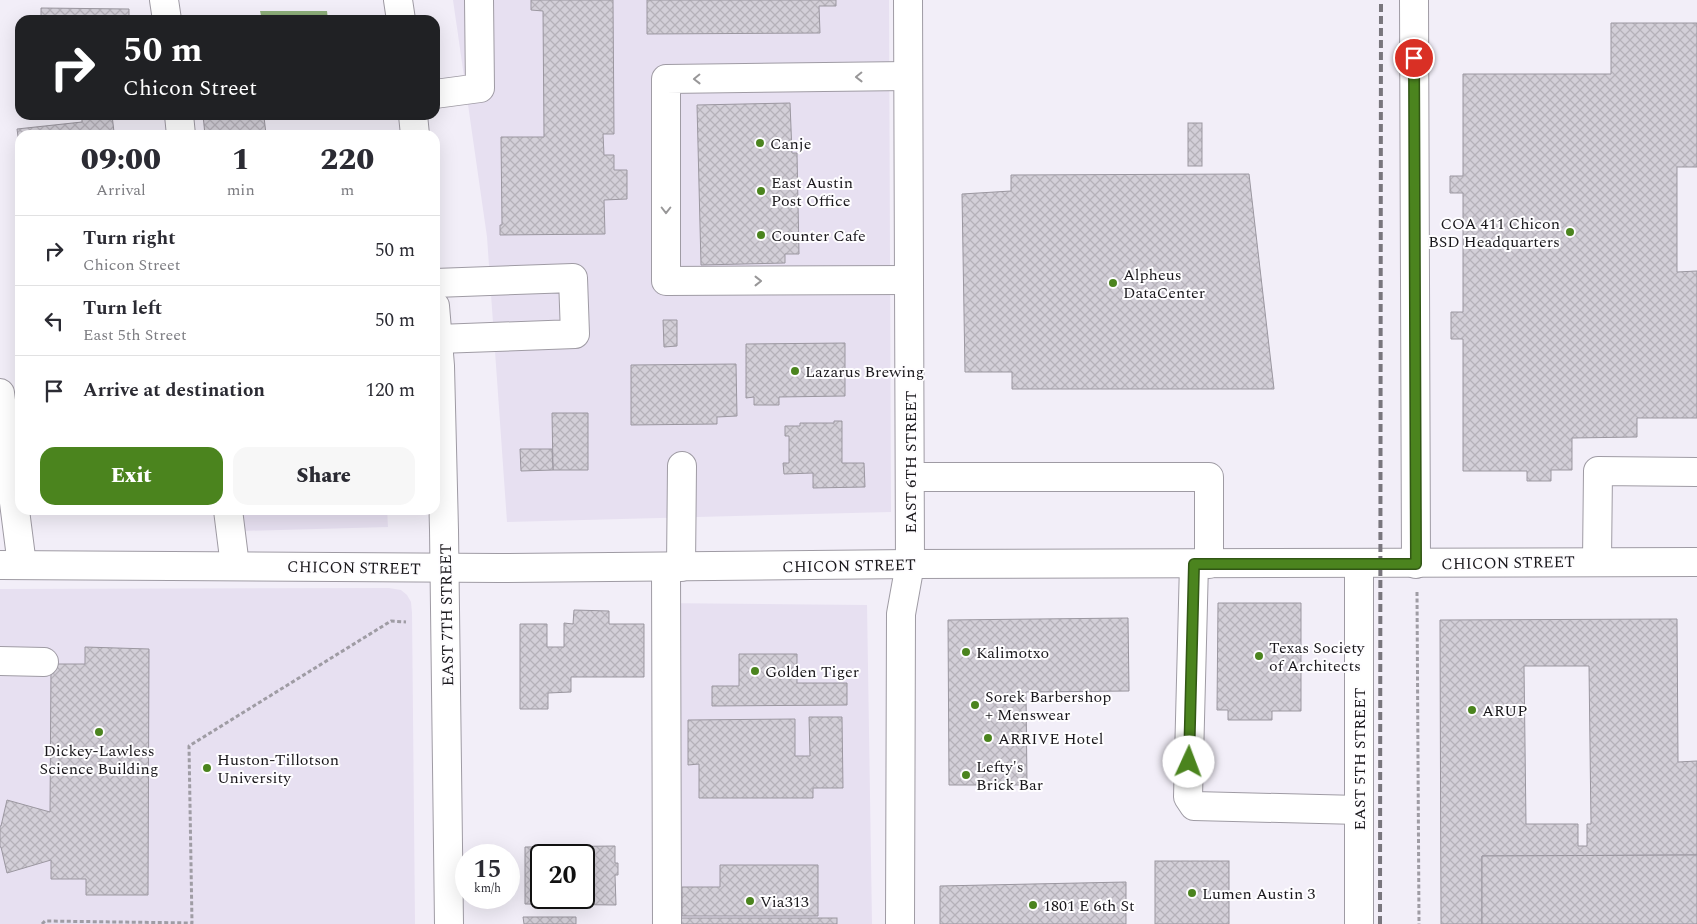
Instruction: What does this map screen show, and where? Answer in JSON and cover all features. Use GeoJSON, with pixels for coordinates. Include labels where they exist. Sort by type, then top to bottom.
{"type":"FeatureCollection","features":[{"type":"Feature","properties":{"kind":"street"},"geometry":{"type":"LineString","coordinates":[[164,0],[166,15]]}},
{"type":"Feature","properties":{"kind":"street"},"geometry":{"type":"LineString","coordinates":[[398,0],[400,15]]}},
{"type":"Feature","properties":{"kind":"street"},"geometry":{"type":"LineString","coordinates":[[440,93],[480,88],[479,0]]}},
{"type":"Feature","properties":{"kind":"street","name":"EAST 6TH STREET"},"geometry":{"type":"LineString","coordinates":[[900,924],[901,614],[910,564],[908,0]]}},
{"type":"Feature","properties":{"kind":"street"},"geometry":{"type":"LineString","coordinates":[[1414,0],[1416,564]]}},
{"type":"Feature","properties":{"kind":"street"},"geometry":{"type":"LineString","coordinates":[[908,76],[666,79],[666,281],[909,280]]}},
{"type":"Feature","properties":{"kind":"street"},"geometry":{"type":"LineString","coordinates":[[440,283],[573,278],[575,334],[440,339]]}},
{"type":"Feature","properties":{"kind":"street","name":"EAST 7TH STREET"},"geometry":{"type":"LineString","coordinates":[[440,366],[445,568],[449,924]]}},
{"type":"Feature","properties":{"kind":"street"},"geometry":{"type":"LineString","coordinates":[[0,393],[11,565]]}},
{"type":"Feature","properties":{"kind":"street"},"geometry":{"type":"LineString","coordinates":[[667,924],[673,567],[682,466]]}},
{"type":"Feature","properties":{"kind":"street"},"geometry":{"type":"LineString","coordinates":[[1597,561],[1598,472],[1697,472]]}},
{"type":"Feature","properties":{"kind":"street"},"geometry":{"type":"LineString","coordinates":[[910,477],[1209,478],[1201,564],[1188,797],[1194,806],[1359,810]]}},
{"type":"Feature","properties":{"kind":"street"},"geometry":{"type":"LineString","coordinates":[[229,515],[235,566]]}},
{"type":"Feature","properties":{"kind":"street","name":"CHICON STREET"},"geometry":{"type":"LineString","coordinates":[[11,565],[445,568],[910,564],[1697,562]]}},
{"type":"Feature","properties":{"kind":"street","name":"EAST 5TH STREET"},"geometry":{"type":"LineString","coordinates":[[1358,924],[1360,563]]}},
{"type":"Feature","properties":{"kind":"street"},"geometry":{"type":"LineString","coordinates":[[0,661],[44,662]]}},
{"type":"Feature","properties":{"kind":"path"},"geometry":{"type":"LineString","coordinates":[[1416,564],[1419,924]]}},
{"type":"Feature","properties":{"kind":"path"},"geometry":{"type":"LineString","coordinates":[[42,924],[45,921],[192,923],[188,746],[391,621],[406,622]]}},
{"type":"Feature","properties":{"kind":"shaded area"},"geometry":{"type":"Polygon","coordinates":[[[453,0],[889,0],[891,512],[507,522],[487,237],[453,0]]]}},
{"type":"Feature","properties":{"kind":"shaded area"},"geometry":{"type":"Polygon","coordinates":[[[260,11],[327,11],[327,15],[261,15],[260,11]]]}},
{"type":"Feature","properties":{"kind":"shaded area"},"geometry":{"type":"Polygon","coordinates":[[[240,515],[387,515],[388,527],[242,531],[240,515]]]}},
{"type":"Feature","properties":{"kind":"shaded area","name":"Huston-Tillotson University"},"geometry":{"type":"Polygon","coordinates":[[[389,588],[401,590],[407,595],[411,602],[412,613],[415,924],[0,924],[0,589],[389,588]]]}},
{"type":"Feature","properties":{"kind":"shaded area"},"geometry":{"type":"Polygon","coordinates":[[[656,603],[867,605],[872,924],[656,924],[656,603]]]}},
{"type":"Feature","properties":{"kind":"building"},"geometry":{"type":"Polygon","coordinates":[[[531,0],[613,0],[614,134],[603,134],[604,155],[614,155],[614,170],[627,170],[627,199],[604,200],[605,234],[500,235],[500,225],[502,225],[501,137],[544,137],[543,11],[531,10],[531,0]]]}},
{"type":"Feature","properties":{"kind":"building"},"geometry":{"type":"Polygon","coordinates":[[[647,0],[836,0],[836,6],[819,6],[820,33],[647,34],[647,0]]]}},
{"type":"Feature","properties":{"kind":"building"},"geometry":{"type":"Polygon","coordinates":[[[41,8],[129,9],[129,15],[41,15],[41,8]]]}},
{"type":"Feature","properties":{"kind":"building","name":"COA 411 Chicon BSD Headquarters"},"geometry":{"type":"Polygon","coordinates":[[[1611,23],[1697,23],[1697,167],[1677,167],[1677,272],[1697,271],[1697,418],[1637,418],[1637,437],[1572,438],[1572,470],[1551,470],[1551,481],[1527,481],[1527,471],[1463,471],[1463,339],[1451,339],[1451,312],[1463,312],[1463,193],[1450,193],[1450,176],[1463,176],[1463,74],[1611,74],[1611,23]]]}},
{"type":"Feature","properties":{"kind":"building"},"geometry":{"type":"Polygon","coordinates":[[[790,103],[792,153],[797,153],[799,254],[785,254],[785,263],[701,265],[697,105],[790,103]]]}},
{"type":"Feature","properties":{"kind":"building"},"geometry":{"type":"Polygon","coordinates":[[[82,120],[113,120],[114,130],[17,129],[82,122],[82,120]]]}},
{"type":"Feature","properties":{"kind":"building"},"geometry":{"type":"Polygon","coordinates":[[[204,120],[264,120],[266,130],[204,130],[204,120]]]}},
{"type":"Feature","properties":{"kind":"building"},"geometry":{"type":"Polygon","coordinates":[[[1188,123],[1202,123],[1202,166],[1188,166],[1188,123]]]}},
{"type":"Feature","properties":{"kind":"building","name":"Alpheus DataCenter"},"geometry":{"type":"Polygon","coordinates":[[[1249,174],[1274,389],[1012,389],[1012,372],[965,372],[962,194],[1011,191],[1011,175],[1249,174]]]}},
{"type":"Feature","properties":{"kind":"building"},"geometry":{"type":"Polygon","coordinates":[[[663,320],[677,320],[677,346],[664,347],[663,320]]]}},
{"type":"Feature","properties":{"kind":"building","name":"Lazarus Brewing"},"geometry":{"type":"Polygon","coordinates":[[[845,343],[845,396],[779,397],[779,405],[754,405],[754,397],[746,398],[746,344],[845,343]]]}},
{"type":"Feature","properties":{"kind":"building"},"geometry":{"type":"Polygon","coordinates":[[[736,364],[737,416],[717,417],[717,424],[631,425],[631,365],[736,364]]]}},
{"type":"Feature","properties":{"kind":"building"},"geometry":{"type":"Polygon","coordinates":[[[552,413],[588,413],[588,470],[553,470],[552,413]]]}},
{"type":"Feature","properties":{"kind":"building"},"geometry":{"type":"Polygon","coordinates":[[[834,421],[842,421],[842,463],[864,463],[865,487],[813,488],[813,473],[784,474],[783,463],[789,463],[789,436],[785,436],[785,426],[800,426],[800,423],[834,423],[834,421]]]}},
{"type":"Feature","properties":{"kind":"building"},"geometry":{"type":"Polygon","coordinates":[[[520,449],[552,449],[553,470],[521,471],[520,449]]]}},
{"type":"Feature","properties":{"kind":"building","name":"Texas Society of Architects"},"geometry":{"type":"Polygon","coordinates":[[[1218,603],[1301,603],[1301,711],[1272,711],[1272,720],[1228,720],[1228,710],[1217,710],[1218,603]]]}},
{"type":"Feature","properties":{"kind":"building"},"geometry":{"type":"Polygon","coordinates":[[[574,610],[609,611],[609,624],[644,624],[644,677],[571,677],[571,692],[548,693],[548,709],[520,709],[520,624],[547,624],[547,647],[564,647],[564,623],[573,624],[574,610]]]}},
{"type":"Feature","properties":{"kind":"building","name":"ARRIVE Hotel"},"geometry":{"type":"Polygon","coordinates":[[[1128,618],[1129,691],[1026,692],[1027,785],[949,785],[948,620],[1128,618]]]}},
{"type":"Feature","properties":{"kind":"building"},"geometry":{"type":"Polygon","coordinates":[[[1677,619],[1678,762],[1697,761],[1697,855],[1482,856],[1482,924],[1441,924],[1440,620],[1677,619]],[[1524,666],[1526,824],[1578,824],[1578,846],[1587,846],[1587,824],[1591,824],[1589,666],[1524,666]]]}},
{"type":"Feature","properties":{"kind":"building","name":"Dickey-Lawless Science Building"},"geometry":{"type":"Polygon","coordinates":[[[85,647],[149,649],[148,895],[86,895],[86,879],[51,879],[51,860],[7,873],[0,847],[0,826],[7,800],[50,812],[51,664],[85,664],[85,647]]]}},
{"type":"Feature","properties":{"kind":"building"},"geometry":{"type":"Polygon","coordinates":[[[739,654],[797,654],[797,683],[847,683],[847,705],[712,706],[712,686],[739,686],[739,654]]]}},
{"type":"Feature","properties":{"kind":"building"},"geometry":{"type":"Polygon","coordinates":[[[809,717],[842,717],[843,788],[813,788],[813,798],[699,798],[699,764],[688,765],[688,720],[795,719],[795,756],[810,756],[809,717]]]}},
{"type":"Feature","properties":{"kind":"building"},"geometry":{"type":"Polygon","coordinates":[[[595,846],[615,846],[615,863],[618,863],[618,875],[615,875],[616,905],[595,905],[595,846]]]}},
{"type":"Feature","properties":{"kind":"building"},"geometry":{"type":"Polygon","coordinates":[[[525,847],[530,847],[530,904],[525,904],[525,847]]]}},
{"type":"Feature","properties":{"kind":"building"},"geometry":{"type":"Polygon","coordinates":[[[1697,855],[1697,924],[1482,924],[1482,856],[1697,855]]]}},
{"type":"Feature","properties":{"kind":"building","name":"Lumen Austin 3"},"geometry":{"type":"Polygon","coordinates":[[[1155,861],[1229,861],[1229,924],[1155,924],[1155,861]]]}},
{"type":"Feature","properties":{"kind":"building","name":"Via313"},"geometry":{"type":"Polygon","coordinates":[[[720,865],[818,865],[818,916],[682,916],[682,887],[720,887],[720,865]]]}},
{"type":"Feature","properties":{"kind":"building","name":"1801 E 6th St"},"geometry":{"type":"Polygon","coordinates":[[[1126,882],[1126,924],[940,924],[940,886],[1126,882]]]}},
{"type":"Feature","properties":{"kind":"building"},"geometry":{"type":"Polygon","coordinates":[[[523,917],[576,917],[576,924],[524,924],[523,917]]]}},
{"type":"Feature","properties":{"kind":"building"},"geometry":{"type":"Polygon","coordinates":[[[678,918],[837,918],[837,924],[678,924],[678,918]]]}},
{"type":"Feature","properties":{"kind":"railway"},"geometry":{"type":"LineString","coordinates":[[1380,924],[1381,0]]}},
{"type":"Feature","properties":{"kind":"place","name":"Canje"},"geometry":{"type":"Point","coordinates":[760,143]}},
{"type":"Feature","properties":{"kind":"place","name":"East Austin Post Office"},"geometry":{"type":"Point","coordinates":[761,191]}},
{"type":"Feature","properties":{"kind":"place","name":"COA 411 Chicon BSD Headquarters"},"geometry":{"type":"Point","coordinates":[1570,232]}},
{"type":"Feature","properties":{"kind":"place","name":"Counter Cafe"},"geometry":{"type":"Point","coordinates":[761,235]}},
{"type":"Feature","properties":{"kind":"place","name":"Alpheus DataCenter"},"geometry":{"type":"Point","coordinates":[1113,283]}},
{"type":"Feature","properties":{"kind":"place","name":"Lazarus Brewing"},"geometry":{"type":"Point","coordinates":[795,371]}},
{"type":"Feature","properties":{"kind":"place","name":"Kalimotxo"},"geometry":{"type":"Point","coordinates":[966,652]}},
{"type":"Feature","properties":{"kind":"place","name":"Texas Society of Architects"},"geometry":{"type":"Point","coordinates":[1259,656]}},
{"type":"Feature","properties":{"kind":"place","name":"Golden Tiger"},"geometry":{"type":"Point","coordinates":[755,671]}},
{"type":"Feature","properties":{"kind":"place","name":"Sorek Barbershop + Menswear"},"geometry":{"type":"Point","coordinates":[975,705]}},
{"type":"Feature","properties":{"kind":"place","name":"ARUP"},"geometry":{"type":"Point","coordinates":[1472,710]}},
{"type":"Feature","properties":{"kind":"place","name":"Dickey-Lawless Science Building"},"geometry":{"type":"Point","coordinates":[99,732]}},
{"type":"Feature","properties":{"kind":"place","name":"ARRIVE Hotel"},"geometry":{"type":"Point","coordinates":[988,738]}},
{"type":"Feature","properties":{"kind":"place","name":"Huston-Tillotson University"},"geometry":{"type":"Point","coordinates":[207,768]}},
{"type":"Feature","properties":{"kind":"place","name":"Lefty's Brick Bar"},"geometry":{"type":"Point","coordinates":[966,775]}},
{"type":"Feature","properties":{"kind":"place","name":"Lumen Austin 3"},"geometry":{"type":"Point","coordinates":[1192,893]}},
{"type":"Feature","properties":{"kind":"place","name":"Via313"},"geometry":{"type":"Point","coordinates":[750,901]}},
{"type":"Feature","properties":{"kind":"place","name":"1801 E 6th St"},"geometry":{"type":"Point","coordinates":[1033,905]}},
{"type":"Feature","properties":{"kind":"route"},"geometry":{"type":"LineString","coordinates":[[1189,762],[1194,564],[1416,564],[1414,58]]}}]}
